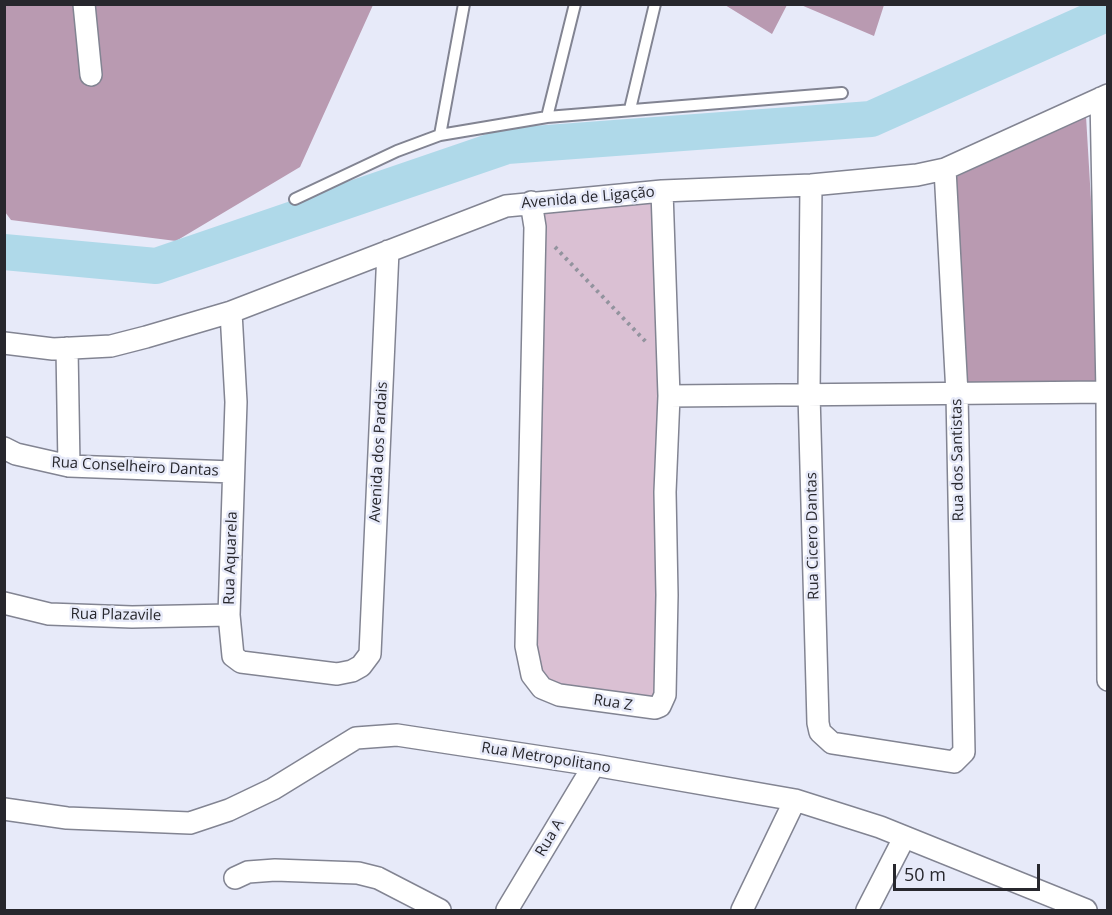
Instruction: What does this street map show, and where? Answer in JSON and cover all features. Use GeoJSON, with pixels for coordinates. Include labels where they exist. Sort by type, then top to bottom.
{"type":"FeatureCollection","features":[{"type":"Feature","properties":{"kind":"street"},"geometry":{"type":"LineString","coordinates":[[84,4],[91,75]]}},
{"type":"Feature","properties":{"kind":"street"},"geometry":{"type":"LineString","coordinates":[[1104,97],[1107,680]]}},
{"type":"Feature","properties":{"kind":"street","name":"Avenida de Ligação"},"geometry":{"type":"LineString","coordinates":[[4,343],[67,348],[111,346],[231,312],[506,206],[662,191],[810,185],[917,175],[945,169],[1104,97]]}},
{"type":"Feature","properties":{"kind":"street","name":"Rua dos Santistas"},"geometry":{"type":"LineString","coordinates":[[945,169],[957,394],[964,752]]}},
{"type":"Feature","properties":{"kind":"street","name":"Rua Cicero Dantas"},"geometry":{"type":"LineString","coordinates":[[810,185],[809,394],[817,715],[820,732],[832,743],[946,762],[959,759],[964,752]]}},
{"type":"Feature","properties":{"kind":"street","name":"Rua Z"},"geometry":{"type":"LineString","coordinates":[[531,202],[535,227],[526,646],[532,675],[535,682],[550,692],[655,708],[663,702],[667,595],[665,492],[669,396],[662,191]]}},
{"type":"Feature","properties":{"kind":"street","name":"Avenida dos Pardais"},"geometry":{"type":"LineString","coordinates":[[370,654],[388,251]]}},
{"type":"Feature","properties":{"kind":"street","name":"Rua Aquarela"},"geometry":{"type":"LineString","coordinates":[[231,312],[236,402],[229,615],[233,656],[238,661],[337,674],[361,666],[370,654]]}},
{"type":"Feature","properties":{"kind":"street"},"geometry":{"type":"LineString","coordinates":[[67,348],[69,466]]}},
{"type":"Feature","properties":{"kind":"street"},"geometry":{"type":"LineString","coordinates":[[669,396],[1107,392]]}},
{"type":"Feature","properties":{"kind":"street","name":"Rua Conselheiro Dantas"},"geometry":{"type":"LineString","coordinates":[[4,448],[16,454],[69,466],[233,472]]}},
{"type":"Feature","properties":{"kind":"street","name":"Rua Plazavile"},"geometry":{"type":"LineString","coordinates":[[4,603],[49,614],[132,617],[229,615]]}},
{"type":"Feature","properties":{"kind":"street","name":"Rua Metropolitano"},"geometry":{"type":"LineString","coordinates":[[4,809],[67,818],[190,823],[238,806],[273,789],[356,738],[397,735],[594,765],[795,800],[880,827],[1086,910]]}},
{"type":"Feature","properties":{"kind":"street","name":"Rua A"},"geometry":{"type":"LineString","coordinates":[[507,910],[594,765]]}},
{"type":"Feature","properties":{"kind":"street"},"geometry":{"type":"LineString","coordinates":[[742,910],[795,800]]}},
{"type":"Feature","properties":{"kind":"street"},"geometry":{"type":"LineString","coordinates":[[867,910],[904,838]]}},
{"type":"Feature","properties":{"kind":"street"},"geometry":{"type":"LineString","coordinates":[[235,878],[248,872],[275,870],[358,873],[378,878],[440,910]]}},
{"type":"Feature","properties":{"kind":"lane"},"geometry":{"type":"LineString","coordinates":[[440,135],[464,4]]}},
{"type":"Feature","properties":{"kind":"lane"},"geometry":{"type":"LineString","coordinates":[[547,117],[575,4]]}},
{"type":"Feature","properties":{"kind":"lane"},"geometry":{"type":"LineString","coordinates":[[630,109],[655,4]]}},
{"type":"Feature","properties":{"kind":"lane"},"geometry":{"type":"LineString","coordinates":[[295,200],[397,151],[440,135],[547,117],[842,93]]}},
{"type":"Feature","properties":{"kind":"path"},"geometry":{"type":"LineString","coordinates":[[535,227],[668,364]]}},
{"type":"Feature","properties":{"kind":"shaded area"},"geometry":{"type":"Polygon","coordinates":[[[884,4],[874,36],[801,5],[884,4]]]}},
{"type":"Feature","properties":{"kind":"shaded area"},"geometry":{"type":"Polygon","coordinates":[[[4,5],[373,5],[300,167],[176,241],[11,220],[5,212],[4,5]]]}},
{"type":"Feature","properties":{"kind":"shaded area"},"geometry":{"type":"Polygon","coordinates":[[[725,5],[787,5],[772,34],[725,5]]]}},
{"type":"Feature","properties":{"kind":"shaded area"},"geometry":{"type":"Polygon","coordinates":[[[1086,116],[1102,387],[966,384],[956,177],[1086,116]]]}},
{"type":"Feature","properties":{"kind":"shaded area"},"geometry":{"type":"Polygon","coordinates":[[[660,190],[661,703],[557,693],[529,676],[531,200],[660,190]]]}},
{"type":"Feature","properties":{"kind":"waterway"},"geometry":{"type":"LineString","coordinates":[[4,252],[156,266],[507,146],[871,119],[1108,13]]}}]}
